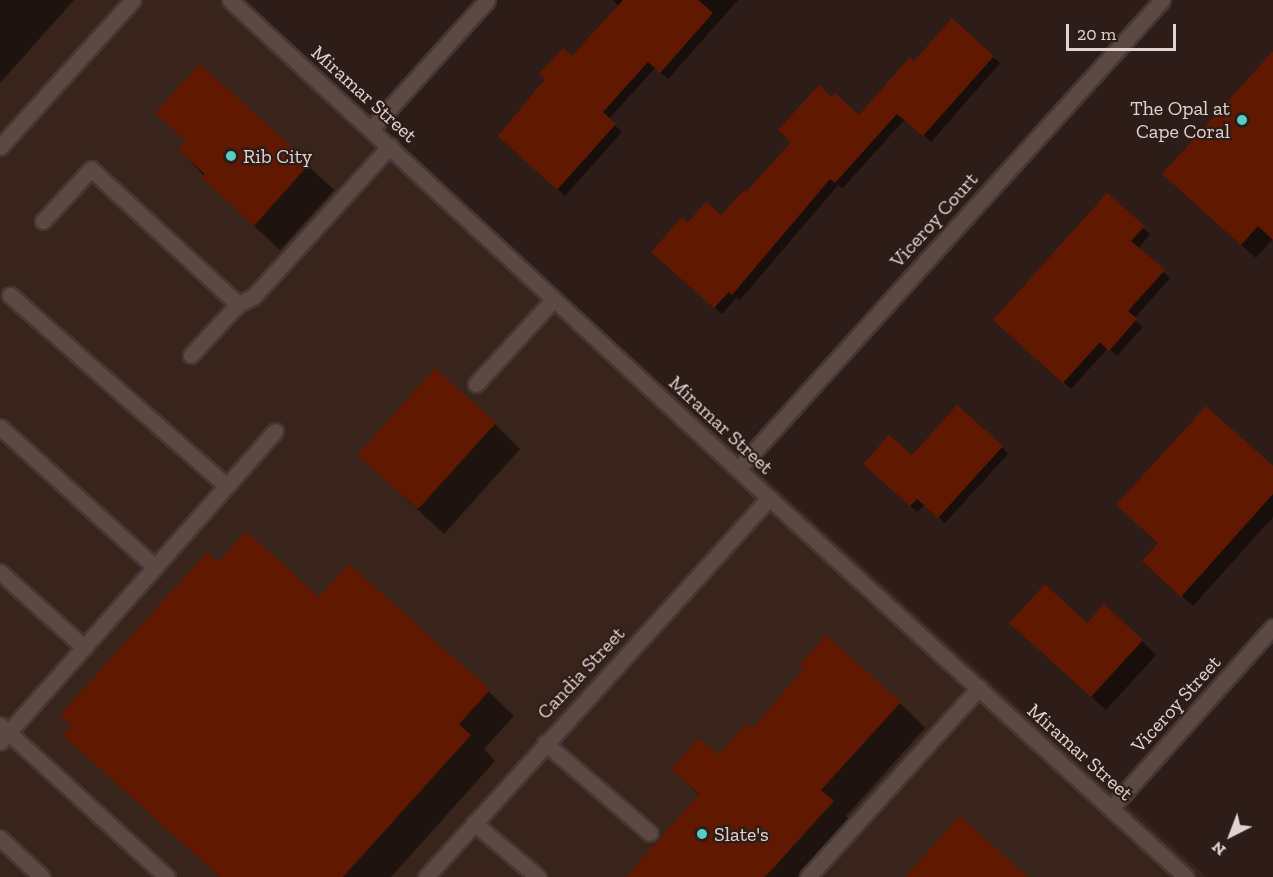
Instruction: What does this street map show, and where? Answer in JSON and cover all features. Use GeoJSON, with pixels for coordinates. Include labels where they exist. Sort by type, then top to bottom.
{"type":"FeatureCollection","features":[{"type":"Feature","properties":{"kind":"street"},"geometry":{"type":"LineString","coordinates":[[0,147],[133,0]]}},
{"type":"Feature","properties":{"kind":"street","name":"Miramar Street"},"geometry":{"type":"LineString","coordinates":[[230,0],[769,498],[1186,877]]}},
{"type":"Feature","properties":{"kind":"street"},"geometry":{"type":"LineString","coordinates":[[371,129],[487,0]]}},
{"type":"Feature","properties":{"kind":"street","name":"Viceroy Court"},"geometry":{"type":"LineString","coordinates":[[738,469],[1162,0]]}},
{"type":"Feature","properties":{"kind":"street"},"geometry":{"type":"LineString","coordinates":[[191,355],[238,304],[253,297],[390,146]]}},
{"type":"Feature","properties":{"kind":"street"},"geometry":{"type":"LineString","coordinates":[[43,221],[91,169],[238,304]]}},
{"type":"Feature","properties":{"kind":"street"},"geometry":{"type":"LineString","coordinates":[[10,295],[227,486]]}},
{"type":"Feature","properties":{"kind":"street"},"geometry":{"type":"LineString","coordinates":[[476,384],[554,299]]}},
{"type":"Feature","properties":{"kind":"street"},"geometry":{"type":"LineString","coordinates":[[0,428],[155,567]]}},
{"type":"Feature","properties":{"kind":"street"},"geometry":{"type":"LineString","coordinates":[[167,877],[3,733],[84,647],[275,431]]}},
{"type":"Feature","properties":{"kind":"street","name":"Candia Street"},"geometry":{"type":"LineString","coordinates":[[426,877],[769,498]]}},
{"type":"Feature","properties":{"kind":"street"},"geometry":{"type":"LineString","coordinates":[[0,572],[84,647]]}},
{"type":"Feature","properties":{"kind":"street","name":"Viceroy Street"},"geometry":{"type":"LineString","coordinates":[[1111,808],[1273,627]]}},
{"type":"Feature","properties":{"kind":"street"},"geometry":{"type":"LineString","coordinates":[[808,877],[979,688]]}},
{"type":"Feature","properties":{"kind":"street"},"geometry":{"type":"LineString","coordinates":[[545,743],[650,833]]}},
{"type":"Feature","properties":{"kind":"street"},"geometry":{"type":"LineString","coordinates":[[474,822],[538,877]]}},
{"type":"Feature","properties":{"kind":"street"},"geometry":{"type":"LineString","coordinates":[[0,838],[42,877]]}},
{"type":"Feature","properties":{"kind":"shaded area"},"geometry":{"type":"Polygon","coordinates":[[[0,0],[237,0],[1207,877],[0,877],[0,0]]]}},
{"type":"Feature","properties":{"kind":"building"},"geometry":{"type":"Polygon","coordinates":[[[623,0],[698,0],[713,13],[660,73],[648,62],[603,112],[616,124],[557,190],[498,136],[545,79],[539,74],[563,48],[572,56],[623,0]]]}},
{"type":"Feature","properties":{"kind":"building"},"geometry":{"type":"Polygon","coordinates":[[[952,18],[994,56],[923,136],[897,114],[835,183],[830,179],[732,295],[729,292],[714,308],[651,252],[682,217],[688,222],[706,202],[721,215],[744,190],[746,192],[791,142],[778,130],[819,85],[831,97],[835,93],[859,115],[910,57],[914,61],[952,18]]]}},
{"type":"Feature","properties":{"kind":"building","name":"The Opal at Cape Coral"},"geometry":{"type":"Polygon","coordinates":[[[1273,51],[1273,240],[1258,226],[1241,245],[1162,174],[1273,51]]]}},
{"type":"Feature","properties":{"kind":"building"},"geometry":{"type":"Polygon","coordinates":[[[200,64],[310,163],[254,226],[202,178],[205,174],[178,150],[186,141],[155,113],[200,64]]]}},
{"type":"Feature","properties":{"kind":"building"},"geometry":{"type":"Polygon","coordinates":[[[1107,193],[1145,226],[1131,241],[1165,270],[1128,311],[1137,319],[1109,351],[1100,342],[1063,383],[993,320],[1107,193]]]}},
{"type":"Feature","properties":{"kind":"building"},"geometry":{"type":"Polygon","coordinates":[[[435,368],[496,423],[418,509],[357,455],[435,368]]]}},
{"type":"Feature","properties":{"kind":"building"},"geometry":{"type":"Polygon","coordinates":[[[957,405],[1003,446],[938,518],[917,499],[910,506],[863,464],[889,435],[912,455],[957,405]]]}},
{"type":"Feature","properties":{"kind":"building"},"geometry":{"type":"Polygon","coordinates":[[[1206,406],[1273,466],[1273,494],[1181,597],[1142,561],[1158,543],[1116,505],[1206,406]]]}},
{"type":"Feature","properties":{"kind":"building"},"geometry":{"type":"Polygon","coordinates":[[[246,531],[319,597],[349,564],[490,690],[459,724],[471,735],[343,877],[220,877],[63,735],[72,725],[60,715],[207,552],[218,562],[246,531]]]}},
{"type":"Feature","properties":{"kind":"building"},"geometry":{"type":"Polygon","coordinates":[[[1045,584],[1087,623],[1104,604],[1143,640],[1091,697],[1009,623],[1045,584]]]}},
{"type":"Feature","properties":{"kind":"building"},"geometry":{"type":"Polygon","coordinates":[[[826,635],[901,702],[821,790],[834,801],[765,877],[626,877],[699,794],[671,769],[699,738],[718,755],[747,723],[752,728],[804,669],[800,664],[826,635]]]}},
{"type":"Feature","properties":{"kind":"building"},"geometry":{"type":"Polygon","coordinates":[[[960,816],[1028,877],[905,877],[960,816]]]}},
{"type":"Feature","properties":{"kind":"place","name":"The Opal at Cape Coral"},"geometry":{"type":"Point","coordinates":[1242,120]}},
{"type":"Feature","properties":{"kind":"place","name":"Rib City"},"geometry":{"type":"Point","coordinates":[231,156]}},
{"type":"Feature","properties":{"kind":"place","name":"Slate's"},"geometry":{"type":"Point","coordinates":[702,834]}}]}
